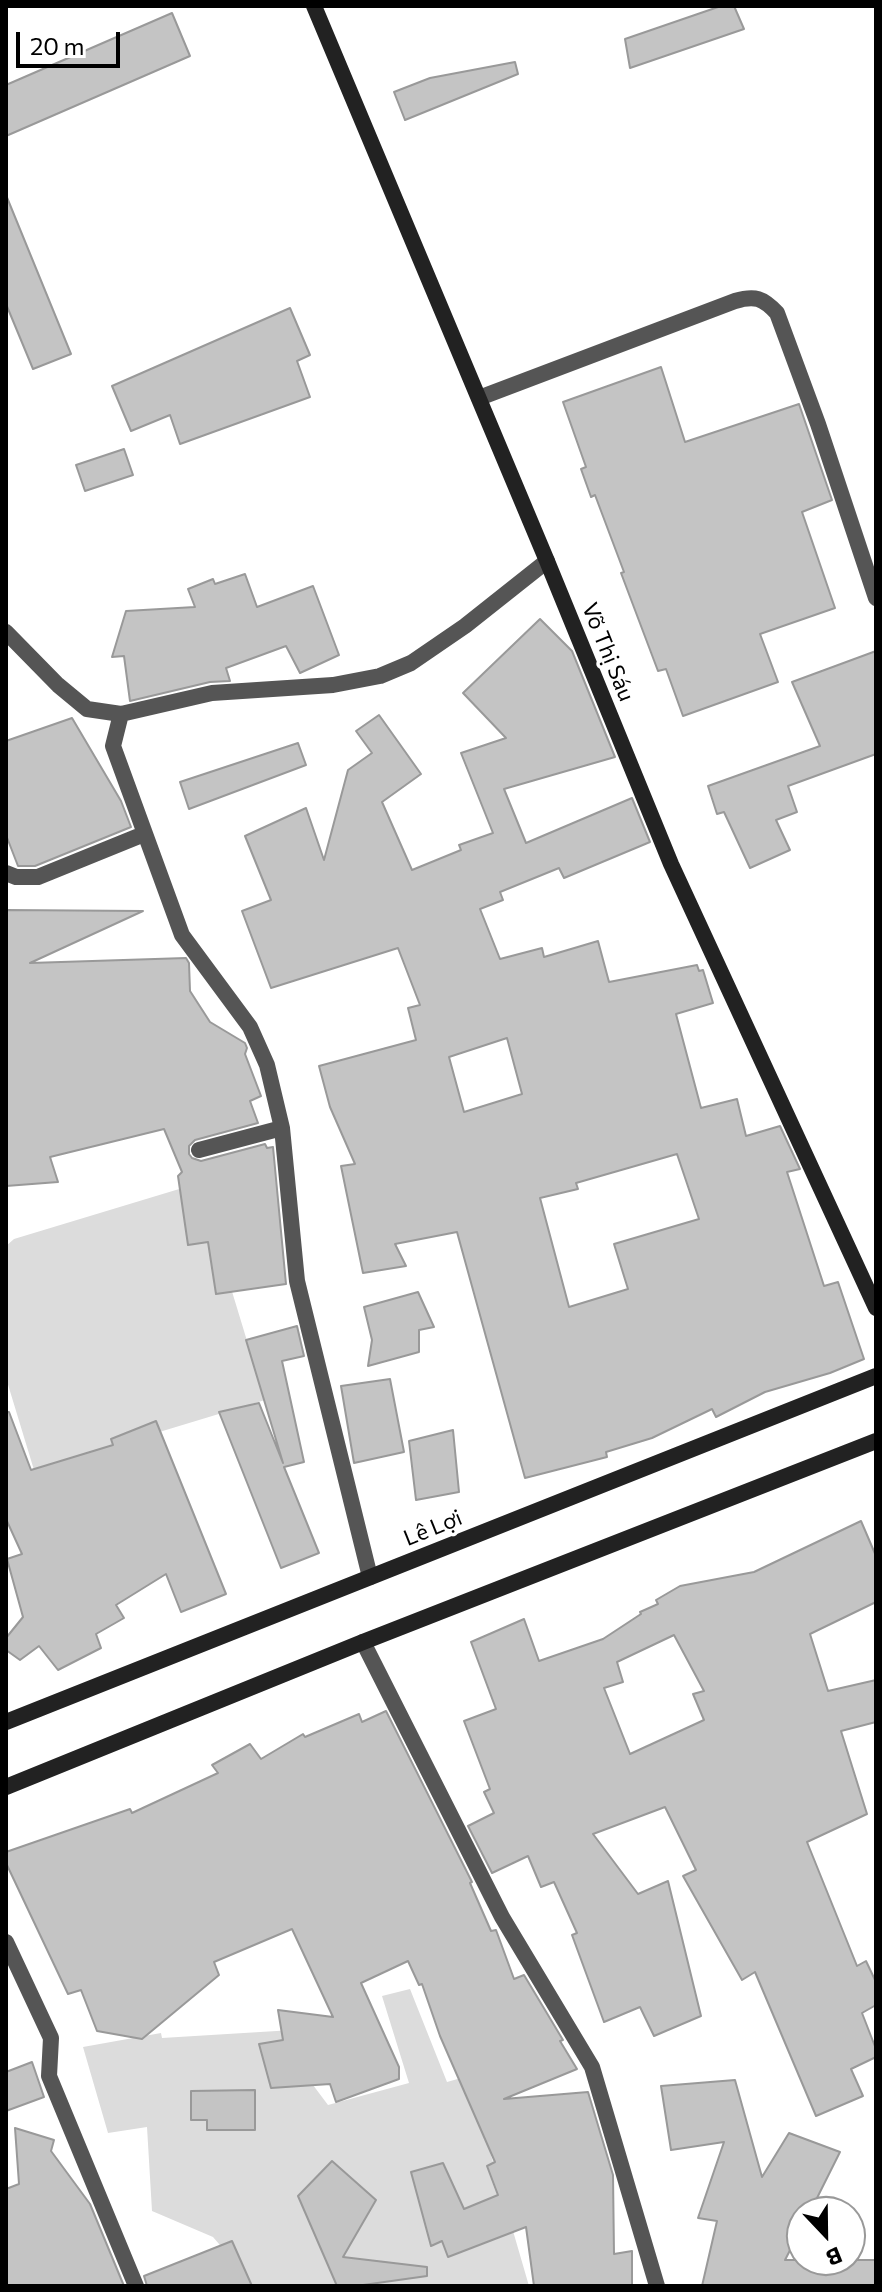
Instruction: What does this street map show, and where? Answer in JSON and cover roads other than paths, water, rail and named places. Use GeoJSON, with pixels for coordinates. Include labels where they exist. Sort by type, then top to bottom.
{"type":"FeatureCollection","features":[{"type":"Feature","properties":{"kind":"main road","name":"Võ Thị Sáu"},"geometry":{"type":"LineString","coordinates":[[314,6],[671,864],[876,1308]]}},
{"type":"Feature","properties":{"kind":"main road","name":"Lê Lợi"},"geometry":{"type":"LineString","coordinates":[[6,1722],[876,1376]]}},
{"type":"Feature","properties":{"kind":"main road"},"geometry":{"type":"LineString","coordinates":[[6,1787],[363,1642],[876,1441]]}},
{"type":"Feature","properties":{"kind":"street"},"geometry":{"type":"LineString","coordinates":[[479,398],[735,301],[750,297],[765,300],[777,313],[876,598]]}},
{"type":"Feature","properties":{"kind":"street"},"geometry":{"type":"LineString","coordinates":[[6,632],[58,685],[87,709],[121,714],[212,693],[319,686],[380,676],[422,656],[547,561]]}},
{"type":"Feature","properties":{"kind":"street"},"geometry":{"type":"LineString","coordinates":[[121,714],[113,746],[182,935],[250,1027],[267,1065],[282,1128],[297,1281],[370,1577]]}},
{"type":"Feature","properties":{"kind":"street"},"geometry":{"type":"LineString","coordinates":[[6,873],[16,877],[38,877],[144,834]]}},
{"type":"Feature","properties":{"kind":"street"},"geometry":{"type":"LineString","coordinates":[[199,1150],[282,1128]]}},
{"type":"Feature","properties":{"kind":"street"},"geometry":{"type":"LineString","coordinates":[[363,1642],[502,1917],[592,2067],[657,2286]]}},
{"type":"Feature","properties":{"kind":"street"},"geometry":{"type":"LineString","coordinates":[[6,1942],[51,2038],[49,2076],[136,2286]]}}]}
